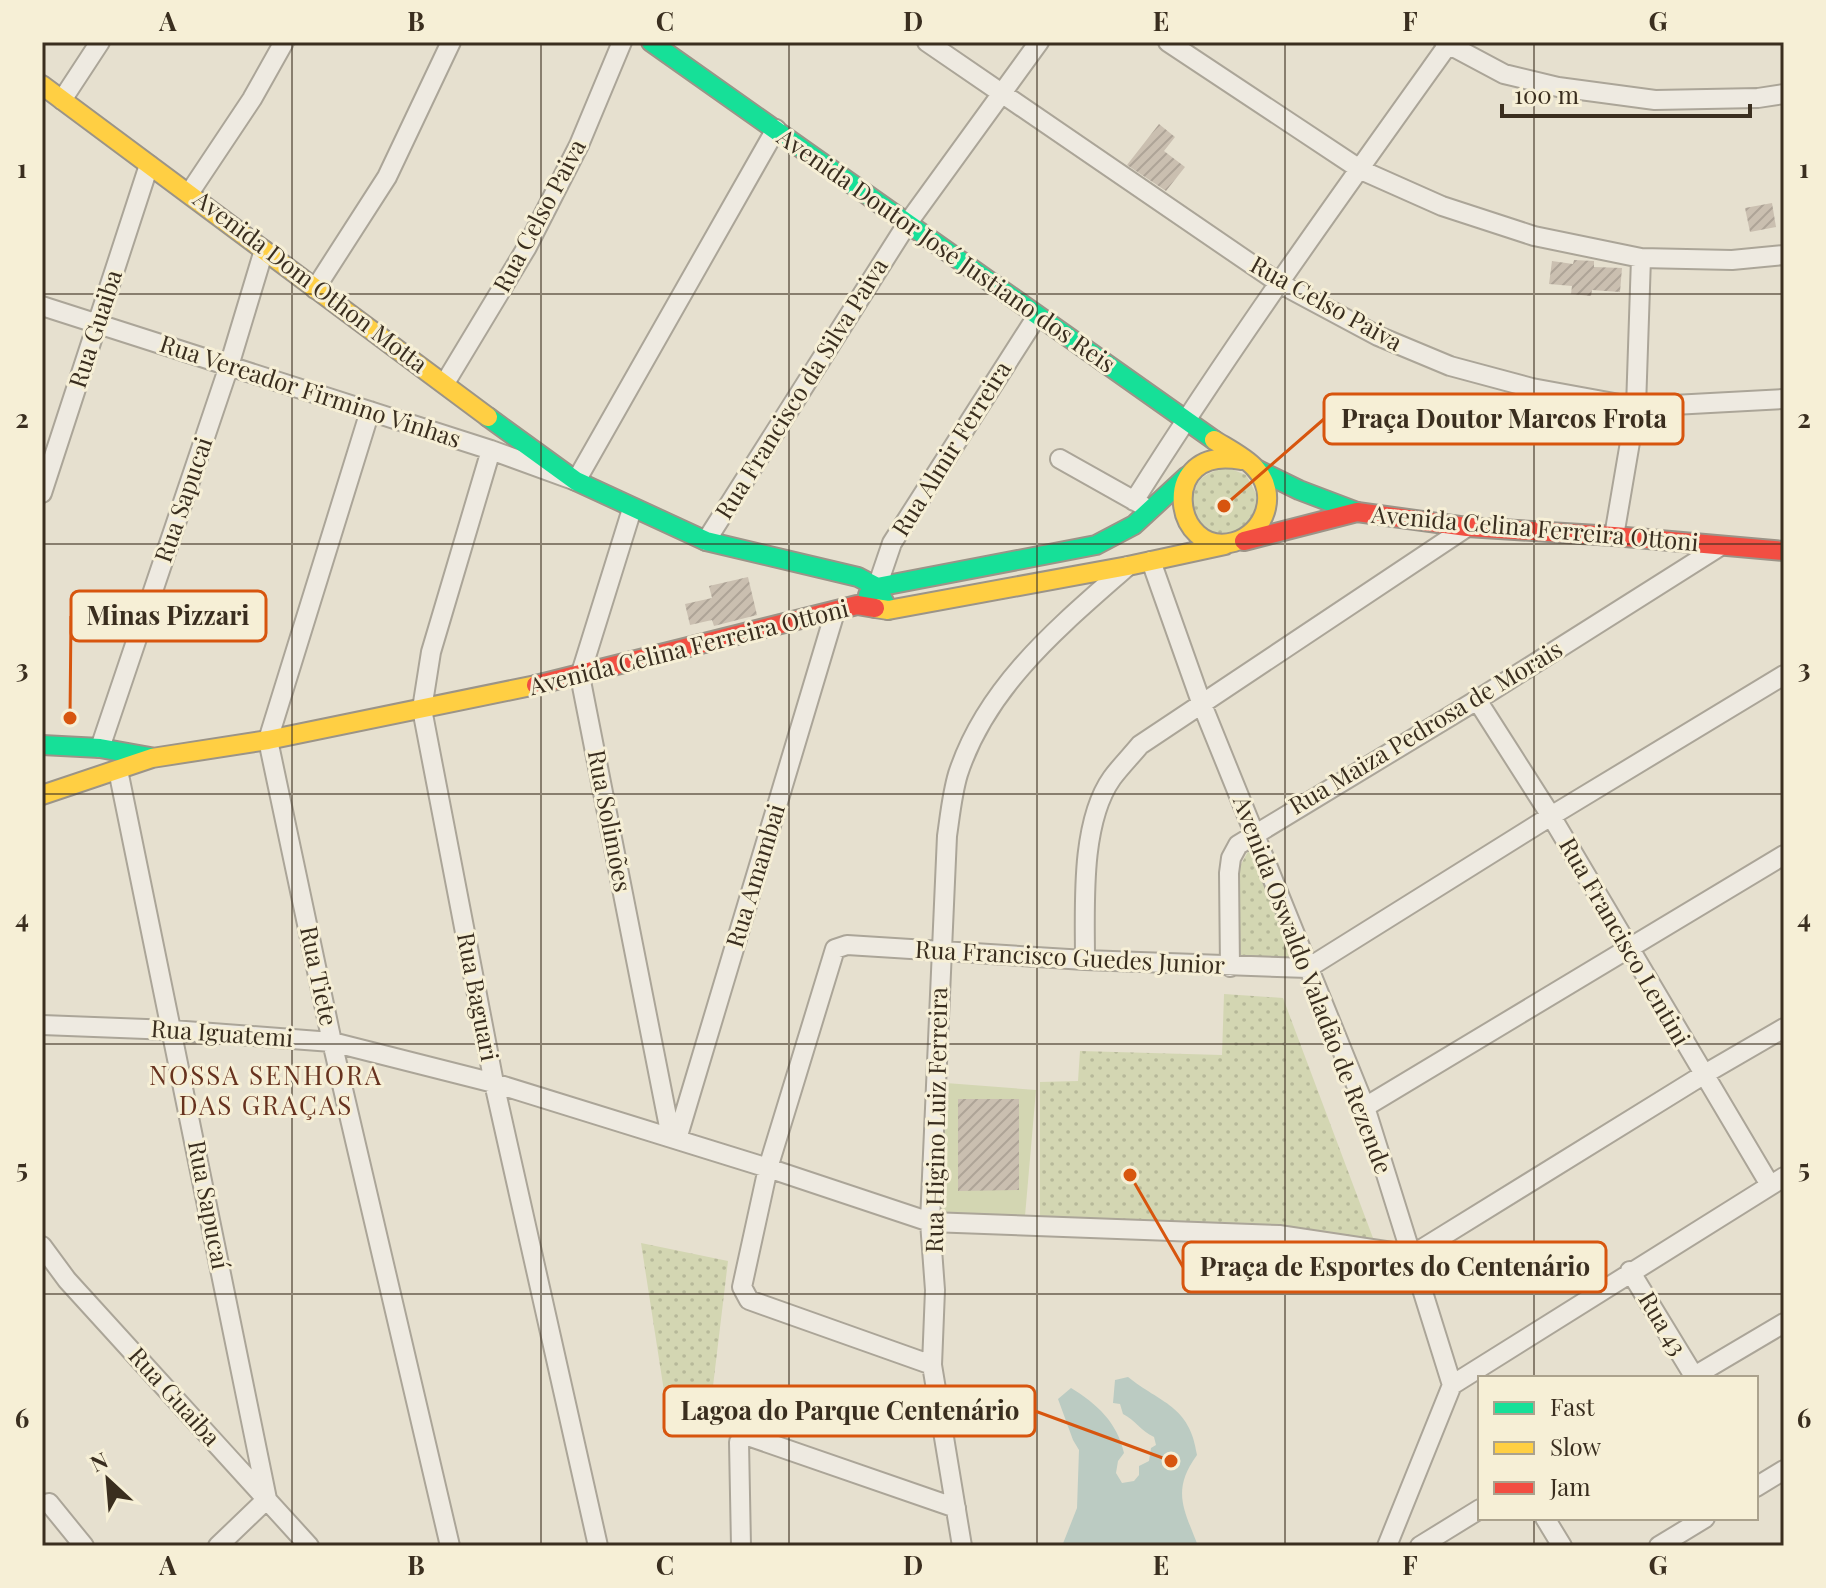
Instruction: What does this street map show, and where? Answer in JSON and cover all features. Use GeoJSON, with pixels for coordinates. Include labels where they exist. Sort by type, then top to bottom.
{"type":"FeatureCollection","features":[{"type":"Feature","properties":{"kind":"main road","name":"Avenida Doutor José Justiano dos Reis"},"geometry":{"type":"LineString","coordinates":[[651,42],[1248,464],[1299,490],[1357,512]]}},
{"type":"Feature","properties":{"kind":"main road","name":"Avenida Dom Othon Motta"},"geometry":{"type":"LineString","coordinates":[[42,85],[576,481],[706,541],[858,577],[877,587]]}},
{"type":"Feature","properties":{"kind":"main road"},"geometry":{"type":"LineString","coordinates":[[857,605],[877,587],[1096,545],[1130,530],[1192,471],[1206,460],[1224,456],[1248,464],[1266,483],[1269,500],[1266,517],[1256,532],[1233,543],[1205,540],[1190,527],[1181,509],[1182,489],[1192,471]]}},
{"type":"Feature","properties":{"kind":"main road","name":"Avenida Celina Ferreira Ottoni"},"geometry":{"type":"LineString","coordinates":[[42,795],[152,758],[268,740],[580,676],[857,605],[888,610],[1128,566],[1357,512],[1467,527],[1784,551]]}},
{"type":"Feature","properties":{"kind":"main road"},"geometry":{"type":"LineString","coordinates":[[877,587],[888,610]]}},
{"type":"Feature","properties":{"kind":"main road","name":"Avenida Celina Ferreira Ottoni"},"geometry":{"type":"LineString","coordinates":[[42,745],[100,748],[152,758]]}},
{"type":"Feature","properties":{"kind":"street"},"geometry":{"type":"LineString","coordinates":[[62,100],[100,42]]}},
{"type":"Feature","properties":{"kind":"street"},"geometry":{"type":"LineString","coordinates":[[190,192],[252,99],[284,42]]}},
{"type":"Feature","properties":{"kind":"street"},"geometry":{"type":"LineString","coordinates":[[315,289],[387,177],[445,61],[451,42]]}},
{"type":"Feature","properties":{"kind":"street","name":"Rua Celso Paiva"},"geometry":{"type":"LineString","coordinates":[[445,383],[527,247],[579,145],[622,42]]}},
{"type":"Feature","properties":{"kind":"street","name":"Rua Celso Paiva"},"geometry":{"type":"LineString","coordinates":[[927,42],[1279,283],[1378,336],[1450,366],[1532,388],[1636,407],[1784,399]]}},
{"type":"Feature","properties":{"kind":"street","name":"Rua Francisco da Silva Paiva"},"geometry":{"type":"LineString","coordinates":[[706,541],[907,224],[1039,42]]}},
{"type":"Feature","properties":{"kind":"street"},"geometry":{"type":"LineString","coordinates":[[1168,42],[1361,170],[1442,206],[1534,236],[1641,258],[1732,260],[1784,255]]}},
{"type":"Feature","properties":{"kind":"street"},"geometry":{"type":"LineString","coordinates":[[1134,501],[1185,420],[1447,43],[1504,74],[1558,87],[1655,100],[1758,98],[1784,94]]}},
{"type":"Feature","properties":{"kind":"street"},"geometry":{"type":"LineString","coordinates":[[576,481],[776,129]]}},
{"type":"Feature","properties":{"kind":"street","name":"Rua Guaiba"},"geometry":{"type":"LineString","coordinates":[[42,493],[149,165]]}},
{"type":"Feature","properties":{"kind":"street","name":"Rua Sapucai"},"geometry":{"type":"LineString","coordinates":[[100,748],[229,366],[264,250]]}},
{"type":"Feature","properties":{"kind":"street"},"geometry":{"type":"LineString","coordinates":[[1614,536],[1636,407],[1641,258]]}},
{"type":"Feature","properties":{"kind":"street","name":"Rua Vereador Firmino Vinhas"},"geometry":{"type":"LineString","coordinates":[[42,306],[491,450],[576,481]]}},
{"type":"Feature","properties":{"kind":"street","name":"Rua Almir Ferreira"},"geometry":{"type":"LineString","coordinates":[[877,587],[892,543],[1037,316]]}},
{"type":"Feature","properties":{"kind":"street","name":"Rua Tiete"},"geometry":{"type":"LineString","coordinates":[[370,411],[268,740],[332,1042],[450,1546]]}},
{"type":"Feature","properties":{"kind":"street","name":"Rua Baguari"},"geometry":{"type":"LineString","coordinates":[[491,450],[431,652],[422,709],[494,1083],[598,1546]]}},
{"type":"Feature","properties":{"kind":"street"},"geometry":{"type":"LineString","coordinates":[[1060,459],[1152,511]]}},
{"type":"Feature","properties":{"kind":"street","name":"Rua Solimões"},"geometry":{"type":"LineString","coordinates":[[632,509],[580,676],[674,1138]]}},
{"type":"Feature","properties":{"kind":"street"},"geometry":{"type":"LineString","coordinates":[[1085,960],[1087,862],[1093,822],[1110,780],[1140,745],[1467,527]]}},
{"type":"Feature","properties":{"kind":"street","name":"Rua Maiza Pedrosa de Morais"},"geometry":{"type":"LineString","coordinates":[[1230,967],[1231,858],[1238,845],[1477,700],[1719,547]]}},
{"type":"Feature","properties":{"kind":"street","name":"Avenida Oswaldo Valadão de Rezende"},"geometry":{"type":"LineString","coordinates":[[1151,561],[1201,702],[1365,1107],[1452,1385]]}},
{"type":"Feature","properties":{"kind":"street","name":"Rua Higino Luiz Ferreira"},"geometry":{"type":"LineString","coordinates":[[962,1546],[932,1365],[935,1290],[930,1222],[947,836],[957,777],[972,736],[1001,688],[1052,634],[1128,566]]}},
{"type":"Feature","properties":{"kind":"street","name":"Rua Amambai"},"geometry":{"type":"LineString","coordinates":[[674,1138],[835,612]]}},
{"type":"Feature","properties":{"kind":"street"},"geometry":{"type":"LineString","coordinates":[[1308,968],[1784,675]]}},
{"type":"Feature","properties":{"kind":"street","name":"Rua Francisco Lentini"},"geometry":{"type":"LineString","coordinates":[[1477,700],[1551,816],[1703,1075],[1777,1181]]}},
{"type":"Feature","properties":{"kind":"street","name":"Rua Sapucaí"},"geometry":{"type":"LineString","coordinates":[[118,770],[267,1499]]}},
{"type":"Feature","properties":{"kind":"street"},"geometry":{"type":"LineString","coordinates":[[1365,1107],[1784,855]]}},
{"type":"Feature","properties":{"kind":"street","name":"Rua Francisco Guedes Junior"},"geometry":{"type":"LineString","coordinates":[[932,1365],[749,1300],[742,1287],[768,1168],[835,949],[847,945],[1085,960],[1308,968]]}},
{"type":"Feature","properties":{"kind":"street","name":"Rua Iguatemi"},"geometry":{"type":"LineString","coordinates":[[42,1025],[172,1030],[332,1042],[494,1083],[930,1222],[1279,1235],[1412,1255]]}},
{"type":"Feature","properties":{"kind":"street"},"geometry":{"type":"LineString","coordinates":[[1412,1255],[1784,1028]]}},
{"type":"Feature","properties":{"kind":"street"},"geometry":{"type":"LineString","coordinates":[[1387,1546],[1452,1385],[1777,1181]]}},
{"type":"Feature","properties":{"kind":"street","name":"Rua Guaiba"},"geometry":{"type":"LineString","coordinates":[[42,1246],[67,1280],[309,1546]]}},
{"type":"Feature","properties":{"kind":"street","name":"Rua 43"},"geometry":{"type":"LineString","coordinates":[[1630,1271],[1691,1376]]}},
{"type":"Feature","properties":{"kind":"street"},"geometry":{"type":"LineString","coordinates":[[1694,1376],[1784,1323]]}},
{"type":"Feature","properties":{"kind":"street"},"geometry":{"type":"LineString","coordinates":[[741,1546],[739,1442],[749,1434],[956,1508]]}},
{"type":"Feature","properties":{"kind":"street"},"geometry":{"type":"LineString","coordinates":[[1758,1486],[1784,1470]]}},
{"type":"Feature","properties":{"kind":"street"},"geometry":{"type":"LineString","coordinates":[[218,1546],[267,1499]]}},
{"type":"Feature","properties":{"kind":"street"},"geometry":{"type":"LineString","coordinates":[[49,1503],[84,1546]]}},
{"type":"Feature","properties":{"kind":"street"},"geometry":{"type":"LineString","coordinates":[[1420,1546],[1478,1510]]}},
{"type":"Feature","properties":{"kind":"street"},"geometry":{"type":"LineString","coordinates":[[1546,1520],[1562,1546]]}},
{"type":"Feature","properties":{"kind":"street"},"geometry":{"type":"LineString","coordinates":[[1659,1546],[1702,1520]]}},
{"type":"Feature","properties":{"kind":"green space"},"geometry":{"type":"Polygon","coordinates":[[[1226,467],[1246,475],[1260,501],[1258,516],[1218,543],[1189,511],[1203,477],[1226,467]]]}},
{"type":"Feature","properties":{"kind":"green space"},"geometry":{"type":"Polygon","coordinates":[[[1255,838],[1302,962],[1233,959],[1237,872],[1255,838]]]}},
{"type":"Feature","properties":{"kind":"green space"},"geometry":{"type":"Polygon","coordinates":[[[1224,994],[1283,998],[1373,1238],[1220,1225],[1040,1217],[1040,1082],[1078,1081],[1080,1051],[1222,1055],[1224,994]]]}},
{"type":"Feature","properties":{"kind":"green space"},"geometry":{"type":"Polygon","coordinates":[[[946,1083],[1036,1090],[1025,1216],[939,1212],[946,1083]]]}},
{"type":"Feature","properties":{"kind":"green space"},"geometry":{"type":"Polygon","coordinates":[[[641,1243],[728,1261],[710,1411],[668,1417],[641,1243]]]}},
{"type":"Feature","properties":{"kind":"shaded area"},"geometry":{"type":"Polygon","coordinates":[[[1128,1377],[1172,1407],[1188,1425],[1197,1455],[1184,1479],[1182,1500],[1198,1546],[1062,1546],[1077,1508],[1079,1450],[1058,1399],[1071,1388],[1105,1415],[1124,1453],[1118,1461],[1116,1473],[1122,1483],[1134,1481],[1139,1475],[1139,1466],[1149,1461],[1151,1448],[1156,1445],[1154,1437],[1123,1414],[1120,1404],[1113,1403],[1115,1380],[1128,1377]]]}},
{"type":"Feature","properties":{"kind":"building"},"geometry":{"type":"Polygon","coordinates":[[[1159,124],[1175,137],[1164,151],[1185,167],[1166,191],[1127,165],[1159,124]]]}},
{"type":"Feature","properties":{"kind":"building"},"geometry":{"type":"Polygon","coordinates":[[[1772,203],[1776,227],[1750,232],[1745,208],[1772,203]]]}},
{"type":"Feature","properties":{"kind":"building"},"geometry":{"type":"Polygon","coordinates":[[[1574,260],[1594,261],[1594,267],[1622,268],[1620,292],[1592,290],[1591,296],[1571,294],[1572,286],[1549,284],[1552,261],[1573,264],[1574,260]]]}},
{"type":"Feature","properties":{"kind":"building"},"geometry":{"type":"Polygon","coordinates":[[[748,577],[757,615],[714,626],[712,620],[690,625],[685,604],[712,598],[709,586],[748,577]]]}},
{"type":"Feature","properties":{"kind":"building"},"geometry":{"type":"Polygon","coordinates":[[[958,1099],[1019,1099],[1019,1190],[958,1191],[958,1099]]]}},
{"type":"Feature","properties":{"kind":"traffic: fast"},"geometry":{"type":"LineString","coordinates":[[651,42],[1214,440]]}},
{"type":"Feature","properties":{"kind":"traffic: fast"},"geometry":{"type":"LineString","coordinates":[[488,417],[576,481],[706,541],[858,577],[877,587],[888,610]]}},
{"type":"Feature","properties":{"kind":"traffic: fast"},"geometry":{"type":"LineString","coordinates":[[1256,469],[1299,490],[1357,512]]}},
{"type":"Feature","properties":{"kind":"traffic: fast"},"geometry":{"type":"LineString","coordinates":[[868,595],[877,587],[1096,545],[1134,525],[1187,476]]}},
{"type":"Feature","properties":{"kind":"traffic: fast"},"geometry":{"type":"LineString","coordinates":[[42,745],[100,748],[150,757]]}},
{"type":"Feature","properties":{"kind":"traffic: slow"},"geometry":{"type":"LineString","coordinates":[[42,85],[488,417]]}},
{"type":"Feature","properties":{"kind":"traffic: slow"},"geometry":{"type":"LineString","coordinates":[[1214,440],[1255,468],[1262,478],[1267,500],[1261,521],[1254,530],[1234,542],[1213,543],[1197,534],[1187,519],[1183,501],[1185,483],[1195,468],[1214,460],[1241,460]]}},
{"type":"Feature","properties":{"kind":"traffic: slow"},"geometry":{"type":"LineString","coordinates":[[875,608],[888,610],[1225,545]]}},
{"type":"Feature","properties":{"kind":"traffic: slow"},"geometry":{"type":"LineString","coordinates":[[42,795],[152,758],[268,740],[536,685]]}},
{"type":"Feature","properties":{"kind":"traffic: jam"},"geometry":{"type":"LineString","coordinates":[[1244,541],[1357,512],[1467,527],[1784,551]]}},
{"type":"Feature","properties":{"kind":"traffic: jam"},"geometry":{"type":"LineString","coordinates":[[536,685],[857,605],[875,608]]}},
{"type":"Feature","properties":{"kind":"place","name":"Praça Doutor Marcos Frota"},"geometry":{"type":"Point","coordinates":[1224,506]}},
{"type":"Feature","properties":{"kind":"place","name":"Minas Pizzari"},"geometry":{"type":"Point","coordinates":[70,718]}},
{"type":"Feature","properties":{"kind":"place","name":"Praça de Esportes do Centenário"},"geometry":{"type":"Point","coordinates":[1130,1175]}},
{"type":"Feature","properties":{"kind":"place","name":"Lagoa do Parque Centenário"},"geometry":{"type":"Point","coordinates":[1171,1461]}},
{"type":"Feature","properties":{"kind":"district","name":"NOSSA SENHORA DAS GRAÇAS"},"geometry":{"type":"Point","coordinates":[266,1091]}}]}
